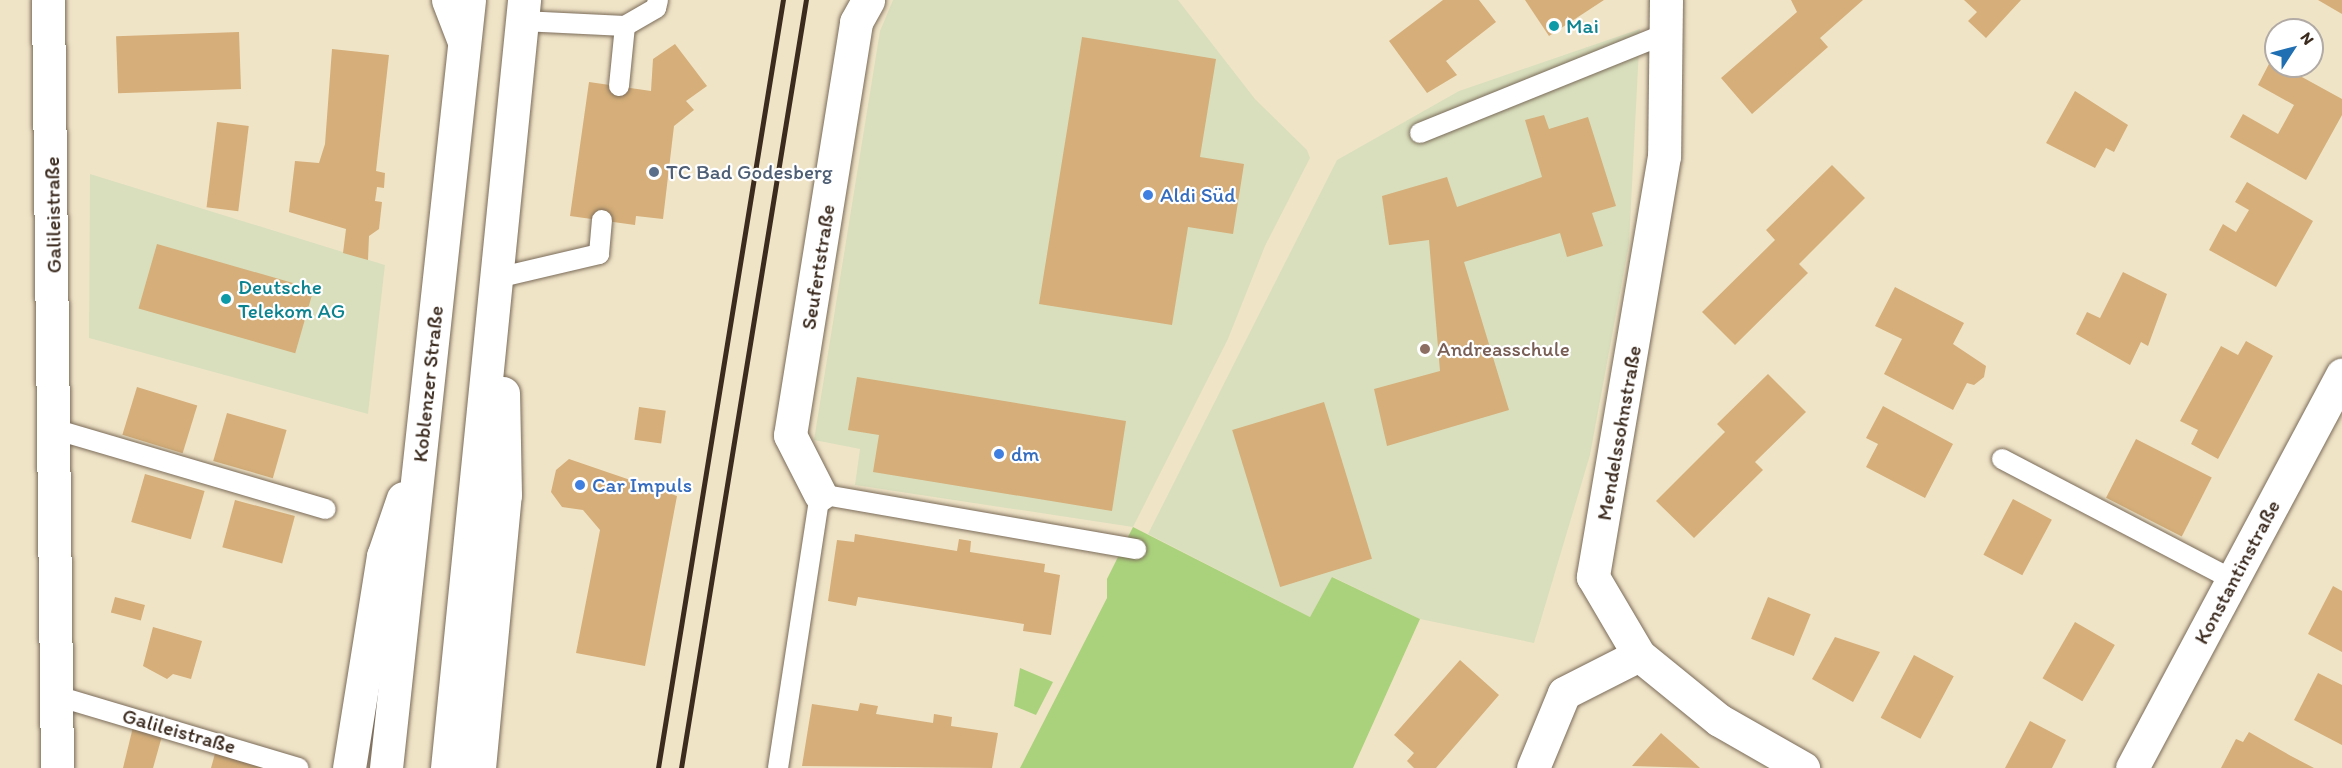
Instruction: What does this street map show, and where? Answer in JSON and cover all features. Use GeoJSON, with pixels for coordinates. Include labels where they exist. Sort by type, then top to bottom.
{"type":"FeatureCollection","features":[{"type":"Feature","properties":{"kind":"main road","name":"Galileistraße"},"geometry":{"type":"LineString","coordinates":[[48,0],[57,430],[57,768]]}},
{"type":"Feature","properties":{"kind":"main road"},"geometry":{"type":"LineString","coordinates":[[448,0],[463,39]]}},
{"type":"Feature","properties":{"kind":"main road","name":"Koblenzer Straße"},"geometry":{"type":"LineString","coordinates":[[386,768],[469,0]]}},
{"type":"Feature","properties":{"kind":"main road","name":"Seufertstraße"},"geometry":{"type":"LineString","coordinates":[[820,494],[790,435],[856,22],[868,0]]}},
{"type":"Feature","properties":{"kind":"main road","name":"Mendelssohnstraße"},"geometry":{"type":"LineString","coordinates":[[1666,0],[1664,156],[1593,577],[1639,655],[1719,720],[1803,768]]}},
{"type":"Feature","properties":{"kind":"main road"},"geometry":{"type":"LineString","coordinates":[[447,768],[523,10]]}},
{"type":"Feature","properties":{"kind":"main road"},"geometry":{"type":"LineString","coordinates":[[479,768],[505,495],[497,278]]}},
{"type":"Feature","properties":{"kind":"main road","name":"Konstantinstraße"},"geometry":{"type":"LineString","coordinates":[[2132,768],[2342,375]]}},
{"type":"Feature","properties":{"kind":"main road"},"geometry":{"type":"LineString","coordinates":[[349,768],[383,556],[397,509],[419,468]]}},
{"type":"Feature","properties":{"kind":"main road"},"geometry":{"type":"LineString","coordinates":[[1533,768],[1564,693],[1639,655]]}},
{"type":"Feature","properties":{"kind":"lane"},"geometry":{"type":"LineString","coordinates":[[523,10],[626,26],[656,8],[658,0]]}},
{"type":"Feature","properties":{"kind":"lane"},"geometry":{"type":"LineString","coordinates":[[619,86],[626,26]]}},
{"type":"Feature","properties":{"kind":"lane"},"geometry":{"type":"LineString","coordinates":[[1420,133],[1665,34]]}},
{"type":"Feature","properties":{"kind":"lane"},"geometry":{"type":"LineString","coordinates":[[497,278],[599,254],[602,220]]}},
{"type":"Feature","properties":{"kind":"lane"},"geometry":{"type":"LineString","coordinates":[[57,430],[326,509]]}},
{"type":"Feature","properties":{"kind":"lane"},"geometry":{"type":"LineString","coordinates":[[2002,459],[2233,580]]}},
{"type":"Feature","properties":{"kind":"lane"},"geometry":{"type":"LineString","coordinates":[[778,768],[820,494],[1136,549]]}},
{"type":"Feature","properties":{"kind":"lane","name":"Galileistraße"},"geometry":{"type":"LineString","coordinates":[[57,696],[299,768]]}},
{"type":"Feature","properties":{"kind":"shaded area"},"geometry":{"type":"Polygon","coordinates":[[[893,0],[1178,0],[1255,99],[1307,150],[1310,158],[1265,246],[1228,339],[1133,527],[855,485],[860,449],[814,440],[880,31],[893,0]]]}},
{"type":"Feature","properties":{"kind":"shaded area","name":"Andreasschule"},"geometry":{"type":"Polygon","coordinates":[[[1640,29],[1629,244],[1590,455],[1534,643],[1420,619],[1333,577],[1310,617],[1148,534],[1337,160],[1459,91],[1640,29]]]}},
{"type":"Feature","properties":{"kind":"shaded area"},"geometry":{"type":"Polygon","coordinates":[[[90,174],[385,265],[368,414],[89,338],[90,174]]]}},
{"type":"Feature","properties":{"kind":"green space"},"geometry":{"type":"Polygon","coordinates":[[[1133,527],[1310,617],[1332,577],[1420,619],[1353,768],[1020,768],[1107,598],[1107,579],[1133,527]]]}},
{"type":"Feature","properties":{"kind":"green space"},"geometry":{"type":"Polygon","coordinates":[[[1020,668],[1053,682],[1036,715],[1014,706],[1020,668]]]}},
{"type":"Feature","properties":{"kind":"building"},"geometry":{"type":"Polygon","coordinates":[[[1443,0],[1479,0],[1496,22],[1446,61],[1457,75],[1427,93],[1389,41],[1443,0]]]}},
{"type":"Feature","properties":{"kind":"building","name":"Mai"},"geometry":{"type":"Polygon","coordinates":[[[1525,0],[1604,0],[1549,36],[1525,0]]]}},
{"type":"Feature","properties":{"kind":"building"},"geometry":{"type":"Polygon","coordinates":[[[1791,0],[1863,0],[1820,38],[1828,47],[1752,114],[1721,78],[1797,12],[1791,0]]]}},
{"type":"Feature","properties":{"kind":"building"},"geometry":{"type":"Polygon","coordinates":[[[1964,0],[2021,0],[1986,38],[1968,21],[1977,12],[1964,0]]]}},
{"type":"Feature","properties":{"kind":"building"},"geometry":{"type":"Polygon","coordinates":[[[2318,0],[2342,0],[2342,14],[2318,0]]]}},
{"type":"Feature","properties":{"kind":"building"},"geometry":{"type":"Polygon","coordinates":[[[239,32],[241,89],[118,93],[116,36],[239,32]]]}},
{"type":"Feature","properties":{"kind":"building","name":"Aldi Süd"},"geometry":{"type":"Polygon","coordinates":[[[1082,37],[1216,59],[1200,157],[1244,164],[1233,234],[1188,227],[1172,325],[1039,304],[1082,37]]]}},
{"type":"Feature","properties":{"kind":"building"},"geometry":{"type":"Polygon","coordinates":[[[675,44],[707,86],[686,101],[694,110],[674,126],[663,219],[636,216],[635,225],[570,216],[589,82],[651,91],[653,59],[675,44]]]}},
{"type":"Feature","properties":{"kind":"building"},"geometry":{"type":"Polygon","coordinates":[[[332,49],[389,55],[376,171],[385,173],[384,188],[377,187],[375,201],[382,202],[379,229],[369,236],[368,260],[343,253],[346,229],[289,212],[295,161],[319,163],[325,144],[332,49]]]}},
{"type":"Feature","properties":{"kind":"building"},"geometry":{"type":"Polygon","coordinates":[[[2264,73],[2264,78],[2304,78],[2342,99],[2342,115],[2306,180],[2230,137],[2243,114],[2278,134],[2294,105],[2258,85],[2264,73]]]}},
{"type":"Feature","properties":{"kind":"building"},"geometry":{"type":"Polygon","coordinates":[[[2075,91],[2128,125],[2114,152],[2106,148],[2095,168],[2046,143],[2075,91]]]}},
{"type":"Feature","properties":{"kind":"building"},"geometry":{"type":"Polygon","coordinates":[[[1544,115],[1549,129],[1588,117],[1616,206],[1592,213],[1603,246],[1567,257],[1560,233],[1464,262],[1509,410],[1387,446],[1374,389],[1440,371],[1429,240],[1389,245],[1382,196],[1447,177],[1457,207],[1542,177],[1525,120],[1544,115]]]}},
{"type":"Feature","properties":{"kind":"building"},"geometry":{"type":"Polygon","coordinates":[[[217,122],[249,126],[238,211],[207,207],[217,122]]]}},
{"type":"Feature","properties":{"kind":"building"},"geometry":{"type":"Polygon","coordinates":[[[1832,165],[1865,198],[1799,264],[1808,273],[1735,345],[1702,312],[1775,240],[1766,230],[1832,165]]]}},
{"type":"Feature","properties":{"kind":"building"},"geometry":{"type":"Polygon","coordinates":[[[2247,182],[2313,221],[2276,287],[2209,250],[2223,224],[2236,232],[2249,210],[2235,202],[2247,182]]]}},
{"type":"Feature","properties":{"kind":"building","name":"Deutsche Telekom AG"},"geometry":{"type":"Polygon","coordinates":[[[157,244],[314,289],[295,353],[139,308],[157,244]]]}},
{"type":"Feature","properties":{"kind":"building"},"geometry":{"type":"Polygon","coordinates":[[[2123,272],[2167,294],[2148,346],[2141,342],[2130,365],[2076,334],[2087,312],[2100,318],[2123,272]]]}},
{"type":"Feature","properties":{"kind":"building"},"geometry":{"type":"Polygon","coordinates":[[[1895,287],[1964,323],[1953,344],[1986,366],[1984,377],[1974,385],[1967,383],[1953,410],[1884,374],[1902,339],[1875,326],[1895,287]]]}},
{"type":"Feature","properties":{"kind":"building"},"geometry":{"type":"Polygon","coordinates":[[[2246,341],[2273,356],[2218,459],[2191,444],[2198,430],[2180,421],[2221,346],[2238,355],[2246,341]]]}},
{"type":"Feature","properties":{"kind":"building"},"geometry":{"type":"Polygon","coordinates":[[[1768,374],[1806,412],[1755,462],[1763,470],[1694,538],[1656,501],[1725,432],[1717,424],[1768,374]]]}},
{"type":"Feature","properties":{"kind":"building","name":"dm"},"geometry":{"type":"Polygon","coordinates":[[[857,377],[1126,421],[1112,511],[873,472],[879,435],[848,430],[857,377]]]}},
{"type":"Feature","properties":{"kind":"building"},"geometry":{"type":"Polygon","coordinates":[[[137,387],[197,405],[183,453],[122,435],[137,387]]]}},
{"type":"Feature","properties":{"kind":"building"},"geometry":{"type":"Polygon","coordinates":[[[1324,402],[1372,559],[1280,587],[1232,430],[1324,402]]]}},
{"type":"Feature","properties":{"kind":"building"},"geometry":{"type":"Polygon","coordinates":[[[1883,406],[1953,444],[1925,498],[1866,467],[1878,444],[1866,438],[1883,406]]]}},
{"type":"Feature","properties":{"kind":"building"},"geometry":{"type":"Polygon","coordinates":[[[639,407],[666,411],[661,443],[634,440],[639,407]]]}},
{"type":"Feature","properties":{"kind":"building"},"geometry":{"type":"Polygon","coordinates":[[[227,413],[287,430],[273,478],[213,461],[227,413]]]}},
{"type":"Feature","properties":{"kind":"building"},"geometry":{"type":"Polygon","coordinates":[[[2136,439],[2212,478],[2182,536],[2106,498],[2136,439]]]}},
{"type":"Feature","properties":{"kind":"building"},"geometry":{"type":"Polygon","coordinates":[[[569,459],[677,496],[645,666],[576,653],[600,530],[583,510],[562,507],[551,492],[556,470],[569,459]]]}},
{"type":"Feature","properties":{"kind":"building"},"geometry":{"type":"Polygon","coordinates":[[[145,474],[205,491],[191,539],[131,522],[145,474]]]}},
{"type":"Feature","properties":{"kind":"building"},"geometry":{"type":"Polygon","coordinates":[[[2013,499],[2052,520],[2022,575],[1983,555],[2013,499]]]}},
{"type":"Feature","properties":{"kind":"building"},"geometry":{"type":"Polygon","coordinates":[[[235,500],[295,516],[282,563],[222,547],[235,500]]]}},
{"type":"Feature","properties":{"kind":"building"},"geometry":{"type":"Polygon","coordinates":[[[855,534],[957,551],[959,539],[971,541],[970,552],[1045,564],[1044,572],[1060,575],[1051,635],[1023,631],[1024,624],[858,597],[856,606],[828,601],[837,540],[854,542],[855,534]]]}},
{"type":"Feature","properties":{"kind":"building"},"geometry":{"type":"Polygon","coordinates":[[[2333,586],[2342,591],[2342,652],[2308,634],[2333,586]]]}},
{"type":"Feature","properties":{"kind":"building"},"geometry":{"type":"Polygon","coordinates":[[[115,597],[145,605],[141,620],[111,612],[115,597]]]}},
{"type":"Feature","properties":{"kind":"building"},"geometry":{"type":"Polygon","coordinates":[[[1768,597],[1811,614],[1794,656],[1751,639],[1768,597]]]}},
{"type":"Feature","properties":{"kind":"building"},"geometry":{"type":"Polygon","coordinates":[[[2075,622],[2115,645],[2082,701],[2042,678],[2075,622]]]}},
{"type":"Feature","properties":{"kind":"building"},"geometry":{"type":"Polygon","coordinates":[[[153,627],[202,641],[191,679],[173,674],[167,679],[143,666],[153,627]]]}},
{"type":"Feature","properties":{"kind":"building"},"geometry":{"type":"Polygon","coordinates":[[[1835,637],[1880,652],[1853,702],[1812,679],[1835,637]]]}},
{"type":"Feature","properties":{"kind":"building"},"geometry":{"type":"Polygon","coordinates":[[[1914,655],[1954,676],[1920,739],[1881,718],[1914,655]]]}},
{"type":"Feature","properties":{"kind":"building"},"geometry":{"type":"Polygon","coordinates":[[[1460,660],[1499,695],[1436,768],[1414,768],[1407,761],[1414,753],[1394,735],[1460,660]]]}},
{"type":"Feature","properties":{"kind":"building"},"geometry":{"type":"Polygon","coordinates":[[[2318,673],[2342,685],[2342,745],[2294,720],[2318,673]]]}},
{"type":"Feature","properties":{"kind":"building"},"geometry":{"type":"Polygon","coordinates":[[[860,703],[878,706],[876,714],[933,723],[934,714],[952,717],[951,726],[998,733],[992,768],[802,766],[812,704],[858,711],[860,703]]]}},
{"type":"Feature","properties":{"kind":"building"},"geometry":{"type":"Polygon","coordinates":[[[2030,721],[2066,740],[2052,768],[2005,768],[2030,721]]]}},
{"type":"Feature","properties":{"kind":"building"},"geometry":{"type":"Polygon","coordinates":[[[133,727],[162,736],[153,768],[123,768],[133,727]]]}},
{"type":"Feature","properties":{"kind":"building"},"geometry":{"type":"Polygon","coordinates":[[[2249,732],[2314,768],[2221,768],[2236,739],[2243,742],[2249,732]]]}},
{"type":"Feature","properties":{"kind":"building"},"geometry":{"type":"Polygon","coordinates":[[[1661,733],[1687,756],[1700,768],[1632,766],[1661,733]]]}},
{"type":"Feature","properties":{"kind":"building"},"geometry":{"type":"Polygon","coordinates":[[[216,750],[264,764],[263,768],[211,768],[216,750]]]}},
{"type":"Feature","properties":{"kind":"railway"},"geometry":{"type":"LineString","coordinates":[[658,768],[783,0]]}},
{"type":"Feature","properties":{"kind":"railway"},"geometry":{"type":"LineString","coordinates":[[681,768],[806,0]]}},
{"type":"Feature","properties":{"kind":"place","name":"Mai"},"geometry":{"type":"Point","coordinates":[1554,26]}},
{"type":"Feature","properties":{"kind":"place","name":"TC Bad Godesberg"},"geometry":{"type":"Point","coordinates":[654,172]}},
{"type":"Feature","properties":{"kind":"place","name":"Aldi Süd"},"geometry":{"type":"Point","coordinates":[1148,195]}},
{"type":"Feature","properties":{"kind":"place","name":"Deutsche Telekom AG"},"geometry":{"type":"Point","coordinates":[226,299]}},
{"type":"Feature","properties":{"kind":"place","name":"Andreasschule"},"geometry":{"type":"Point","coordinates":[1425,349]}},
{"type":"Feature","properties":{"kind":"place","name":"dm"},"geometry":{"type":"Point","coordinates":[999,454]}},
{"type":"Feature","properties":{"kind":"place","name":"Car Impuls"},"geometry":{"type":"Point","coordinates":[580,485]}}]}
